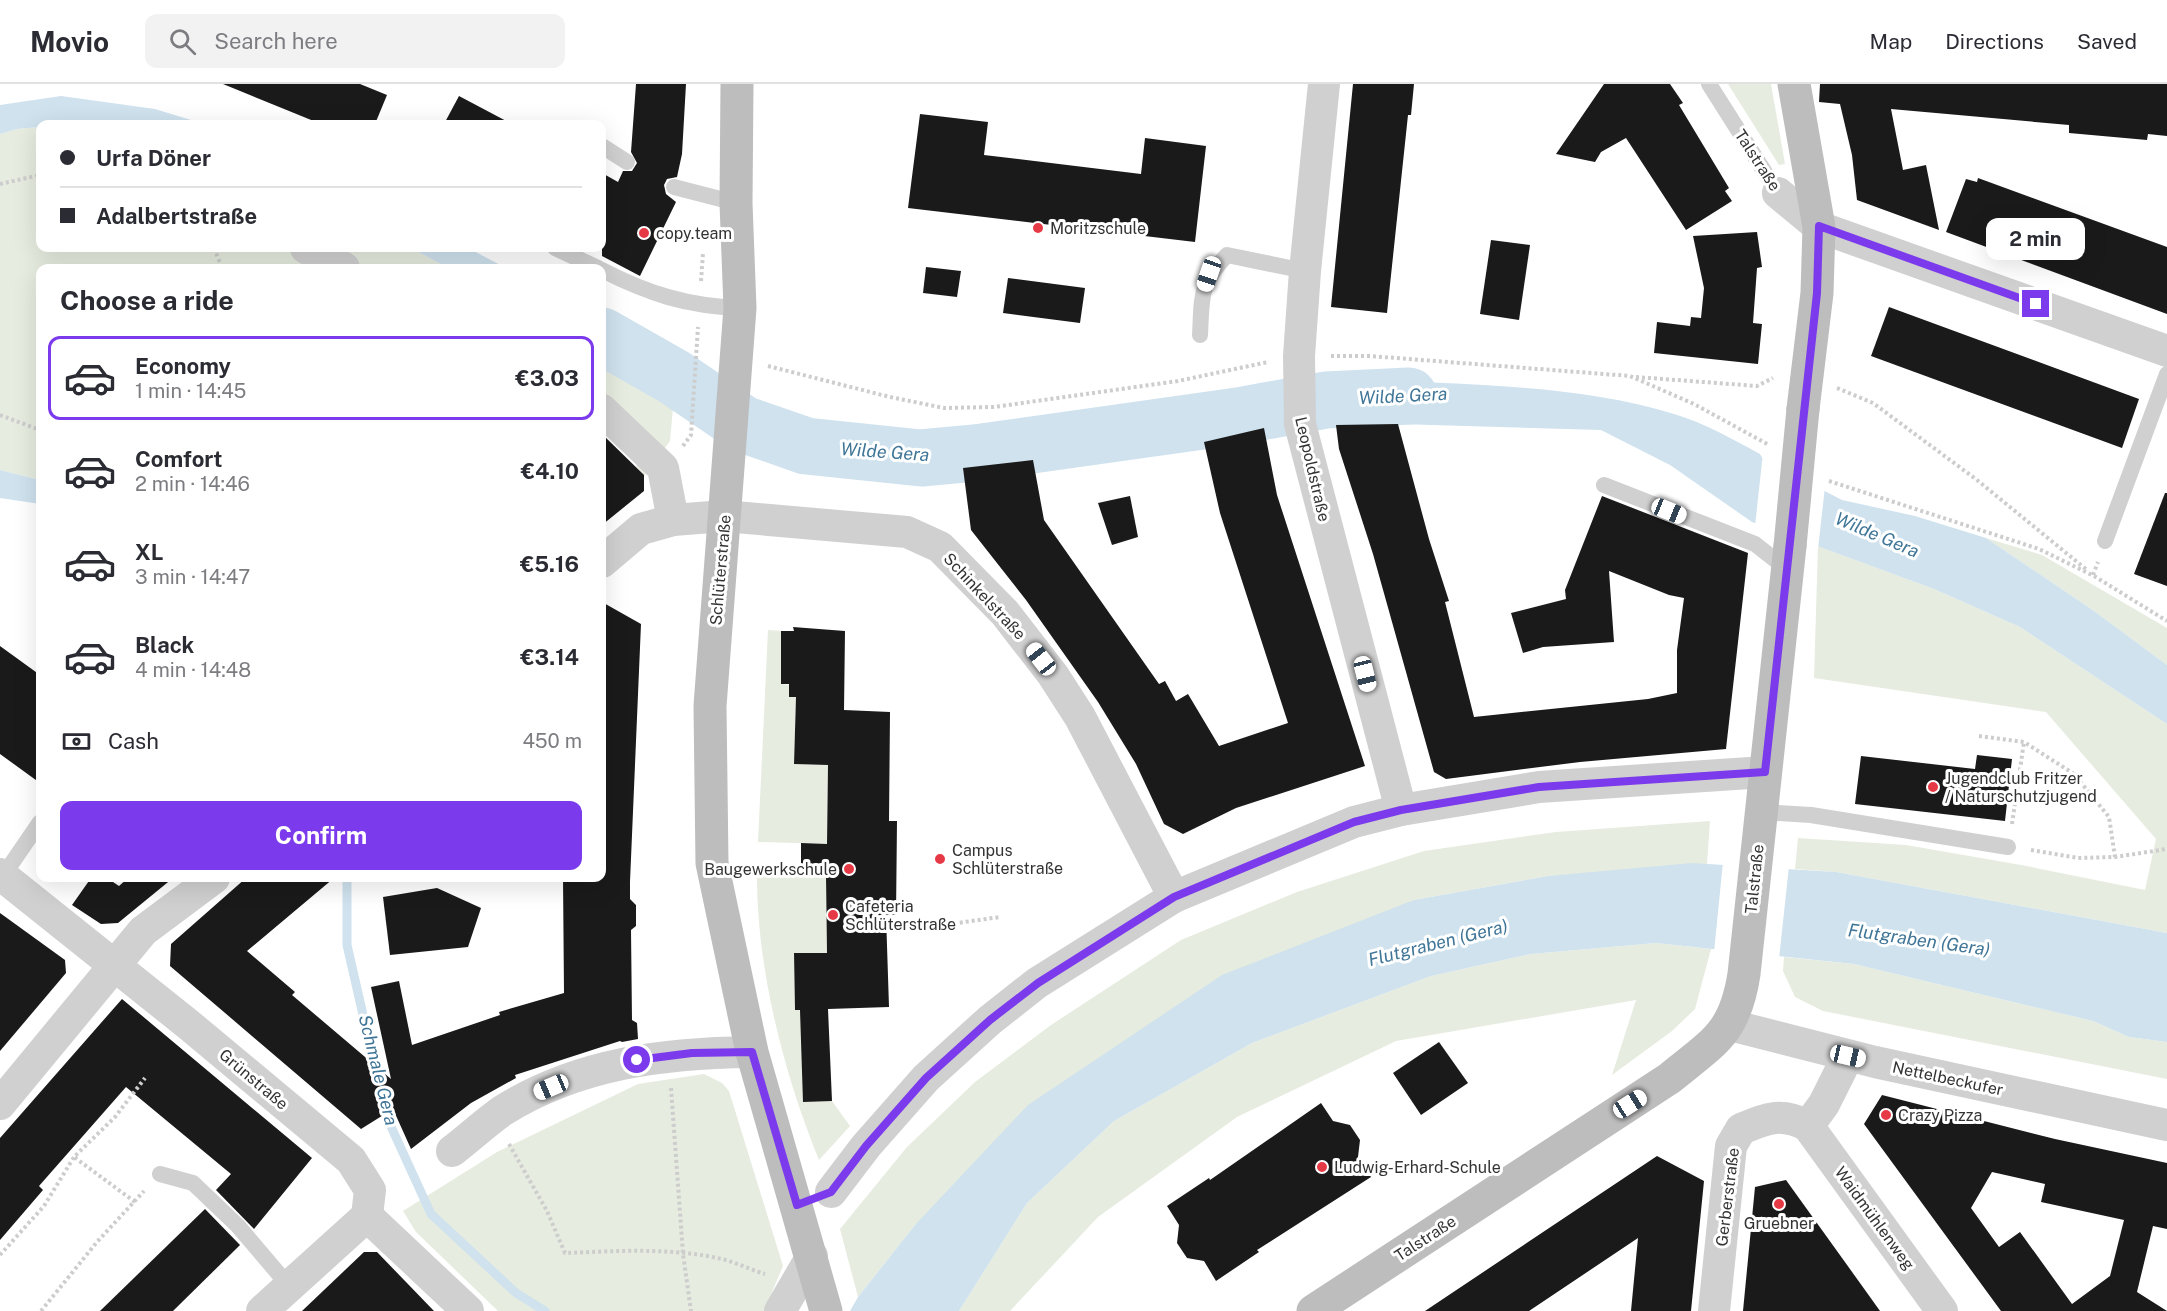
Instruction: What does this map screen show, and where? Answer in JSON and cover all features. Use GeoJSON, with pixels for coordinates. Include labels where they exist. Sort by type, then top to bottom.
{"type":"FeatureCollection","features":[{"type":"Feature","properties":{"kind":"main road","name":"Schlüterstraße"},"geometry":{"type":"LineString","coordinates":[[737,84],[736,203],[740,308],[732,442],[724,516],[710,706],[712,863],[752,1052],[797,1205],[807,1289]]}},
{"type":"Feature","properties":{"kind":"main road","name":"Talstraße"},"geometry":{"type":"LineString","coordinates":[[1313,1311],[1670,1078],[1708,1047],[1730,1025],[1740,1002],[1817,293],[1819,226],[1794,84]]}},
{"type":"Feature","properties":{"kind":"street","name":"Leopoldstraße"},"geometry":{"type":"LineString","coordinates":[[1324,84],[1305,271],[1299,361],[1300,424],[1401,810]]}},
{"type":"Feature","properties":{"kind":"street","name":"Talstraße"},"geometry":{"type":"LineString","coordinates":[[1778,193],[1819,226]]}},
{"type":"Feature","properties":{"kind":"street"},"geometry":{"type":"LineString","coordinates":[[1819,226],[2167,351]]}},
{"type":"Feature","properties":{"kind":"street"},"geometry":{"type":"LineString","coordinates":[[314,252],[336,264]]}},
{"type":"Feature","properties":{"kind":"street"},"geometry":{"type":"LineString","coordinates":[[606,417],[663,468],[673,520]]}},
{"type":"Feature","properties":{"kind":"street","name":"Schinkelstraße"},"geometry":{"type":"LineString","coordinates":[[606,559],[641,529],[673,520],[724,516],[908,532],[940,547],[1005,613],[1053,675],[1080,717],[1174,897]]}},
{"type":"Feature","properties":{"kind":"street"},"geometry":{"type":"LineString","coordinates":[[831,1192],[866,1146],[926,1078],[990,1020],[1038,983],[1174,897],[1354,822],[1401,810],[1539,787],[1765,772]]}},
{"type":"Feature","properties":{"kind":"street","name":"Grünstraße"},"geometry":{"type":"LineString","coordinates":[[2,875],[351,1160],[370,1190],[367,1216]]}},
{"type":"Feature","properties":{"kind":"street"},"geometry":{"type":"LineString","coordinates":[[0,1104],[113,965],[143,932],[209,882]]}},
{"type":"Feature","properties":{"kind":"street","name":"Nettelbeckufer"},"geometry":{"type":"LineString","coordinates":[[1730,1025],[1848,1056],[2167,1125]]}},
{"type":"Feature","properties":{"kind":"street"},"geometry":{"type":"LineString","coordinates":[[452,1151],[492,1119],[533,1095],[569,1079],[616,1064],[669,1055],[752,1052]]}},
{"type":"Feature","properties":{"kind":"street"},"geometry":{"type":"LineString","coordinates":[[1808,1126],[1829,1095],[1848,1056]]}},
{"type":"Feature","properties":{"kind":"street","name":"Gerberstraße"},"geometry":{"type":"LineString","coordinates":[[1714,1311],[1731,1146],[1741,1129],[1765,1119],[1790,1117],[1808,1126]]}},
{"type":"Feature","properties":{"kind":"street","name":"Waidmühlenweg"},"geometry":{"type":"LineString","coordinates":[[1808,1126],[1942,1311]]}},
{"type":"Feature","properties":{"kind":"street"},"geometry":{"type":"LineString","coordinates":[[262,1311],[367,1216],[468,1311]]}},
{"type":"Feature","properties":{"kind":"lane","name":"Talstraße"},"geometry":{"type":"LineString","coordinates":[[1708,84],[1778,193]]}},
{"type":"Feature","properties":{"kind":"lane"},"geometry":{"type":"LineString","coordinates":[[606,149],[627,162]]}},
{"type":"Feature","properties":{"kind":"lane"},"geometry":{"type":"LineString","coordinates":[[674,187],[736,203]]}},
{"type":"Feature","properties":{"kind":"lane"},"geometry":{"type":"LineString","coordinates":[[563,252],[589,264]]}},
{"type":"Feature","properties":{"kind":"lane"},"geometry":{"type":"LineString","coordinates":[[1200,335],[1202,295],[1209,274],[1227,255],[1305,271]]}},
{"type":"Feature","properties":{"kind":"lane"},"geometry":{"type":"LineString","coordinates":[[606,272],[654,294],[700,306],[740,308]]}},
{"type":"Feature","properties":{"kind":"lane"},"geometry":{"type":"LineString","coordinates":[[2105,541],[2167,374]]}},
{"type":"Feature","properties":{"kind":"lane"},"geometry":{"type":"LineString","coordinates":[[1604,485],[1789,557]]}},
{"type":"Feature","properties":{"kind":"lane"},"geometry":{"type":"LineString","coordinates":[[1761,812],[1811,816],[2008,847]]}},
{"type":"Feature","properties":{"kind":"lane"},"geometry":{"type":"LineString","coordinates":[[2,875],[36,828]]}},
{"type":"Feature","properties":{"kind":"lane"},"geometry":{"type":"LineString","coordinates":[[160,1174],[193,1184],[238,1226],[289,1286]]}},
{"type":"Feature","properties":{"kind":"lane"},"geometry":{"type":"LineString","coordinates":[[797,1205],[831,1192]]}},
{"type":"Feature","properties":{"kind":"path"},"geometry":{"type":"LineString","coordinates":[[0,184],[36,176]]}},
{"type":"Feature","properties":{"kind":"path"},"geometry":{"type":"LineString","coordinates":[[691,435],[696,356]]}},
{"type":"Feature","properties":{"kind":"path"},"geometry":{"type":"LineString","coordinates":[[737,359],[890,398],[944,408],[994,407],[1299,361],[1370,356],[1757,386],[1773,378],[1805,396],[1836,388],[1873,403],[1977,480],[2094,576]]}},
{"type":"Feature","properties":{"kind":"path"},"geometry":{"type":"LineString","coordinates":[[1630,376],[1694,404],[1762,441]]}},
{"type":"Feature","properties":{"kind":"path"},"geometry":{"type":"LineString","coordinates":[[0,415],[36,428]]}},
{"type":"Feature","properties":{"kind":"path"},"geometry":{"type":"LineString","coordinates":[[1831,481],[2039,549],[2094,576],[2167,621]]}},
{"type":"Feature","properties":{"kind":"path"},"geometry":{"type":"LineString","coordinates":[[1979,736],[2024,742],[2074,774],[2109,817],[2115,857]]}},
{"type":"Feature","properties":{"kind":"path"},"geometry":{"type":"LineString","coordinates":[[2015,807],[2024,742]]}},
{"type":"Feature","properties":{"kind":"path"},"geometry":{"type":"LineString","coordinates":[[2008,847],[2078,858],[2115,857],[2167,849]]}},
{"type":"Feature","properties":{"kind":"path"},"geometry":{"type":"LineString","coordinates":[[936,926],[1000,917]]}},
{"type":"Feature","properties":{"kind":"path"},"geometry":{"type":"LineString","coordinates":[[669,1055],[682,1254],[691,1311]]}},
{"type":"Feature","properties":{"kind":"path"},"geometry":{"type":"LineString","coordinates":[[0,1255],[44,1206],[74,1157],[115,1117],[145,1078]]}},
{"type":"Feature","properties":{"kind":"path"},"geometry":{"type":"LineString","coordinates":[[492,1119],[518,1157],[565,1253],[623,1251],[682,1254],[725,1260],[807,1289]]}},
{"type":"Feature","properties":{"kind":"path"},"geometry":{"type":"LineString","coordinates":[[74,1157],[135,1202]]}},
{"type":"Feature","properties":{"kind":"path"},"geometry":{"type":"LineString","coordinates":[[41,1311],[97,1242],[160,1174]]}},
{"type":"Feature","properties":{"kind":"shaded area"},"geometry":{"type":"Polygon","coordinates":[[[1728,84],[1771,84],[1785,164],[1779,165],[1728,84]]]}},
{"type":"Feature","properties":{"kind":"shaded area"},"geometry":{"type":"Polygon","coordinates":[[[36,127],[36,252],[418,252],[441,264],[36,264],[36,479],[0,470],[0,134],[17,129],[36,127]]]}},
{"type":"Feature","properties":{"kind":"shaded area"},"geometry":{"type":"Polygon","coordinates":[[[606,358],[674,397],[670,441],[644,476],[636,466],[640,463],[609,434],[606,435],[606,358]]]}},
{"type":"Feature","properties":{"kind":"shaded area"},"geometry":{"type":"Polygon","coordinates":[[[1986,538],[2042,555],[2167,628],[2167,665],[2094,611],[1986,538]]]}},
{"type":"Feature","properties":{"kind":"shaded area"},"geometry":{"type":"Polygon","coordinates":[[[1818,546],[1934,589],[2020,627],[2167,724],[2167,933],[1836,872],[1795,869],[1798,838],[1906,845],[2145,890],[2156,839],[2046,712],[1814,678],[1818,546]]]}},
{"type":"Feature","properties":{"kind":"shaded area"},"geometry":{"type":"Polygon","coordinates":[[[768,630],[781,631],[781,684],[789,685],[789,697],[796,697],[794,764],[828,765],[827,844],[758,842],[768,630]]]}},
{"type":"Feature","properties":{"kind":"shaded area"},"geometry":{"type":"Polygon","coordinates":[[[1710,821],[1707,864],[1548,876],[1414,900],[915,1225],[858,1297],[840,1229],[907,1147],[975,1082],[1051,1025],[1181,940],[1297,892],[1424,851],[1556,832],[1710,821]]]}},
{"type":"Feature","properties":{"kind":"shaded area"},"geometry":{"type":"Polygon","coordinates":[[[757,876],[826,876],[827,953],[794,953],[795,1010],[803,1010],[803,1101],[832,1101],[850,1126],[819,1160],[795,1093],[775,1021],[762,948],[757,876]]]}},
{"type":"Feature","properties":{"kind":"shaded area"},"geometry":{"type":"Polygon","coordinates":[[[1656,943],[1711,949],[1695,1009],[1672,1031],[1612,1075],[1636,1000],[1396,1041],[1237,1117],[1098,1217],[1010,1311],[959,1311],[1027,1203],[1114,1121],[1252,1043],[1431,976],[1531,954],[1656,943]]]}},
{"type":"Feature","properties":{"kind":"shaded area"},"geometry":{"type":"Polygon","coordinates":[[[1784,957],[1854,964],[2093,1021],[2129,1037],[2167,1042],[2167,1079],[1823,1011],[1795,997],[1783,971],[1784,957]]]}},
{"type":"Feature","properties":{"kind":"shaded area"},"geometry":{"type":"Polygon","coordinates":[[[704,1074],[722,1083],[729,1091],[783,1266],[764,1311],[498,1311],[416,1232],[403,1211],[497,1152],[638,1084],[704,1074]]]}},
{"type":"Feature","properties":{"kind":"water"},"geometry":{"type":"Polygon","coordinates":[[[61,96],[155,109],[191,120],[36,120],[36,127],[17,129],[0,134],[0,105],[61,96]]]}},
{"type":"Feature","properties":{"kind":"water"},"geometry":{"type":"Polygon","coordinates":[[[418,252],[476,252],[498,264],[441,264],[418,252]]]}},
{"type":"Feature","properties":{"kind":"water"},"geometry":{"type":"Polygon","coordinates":[[[606,323],[676,362],[674,397],[606,358],[606,323]]]}},
{"type":"Feature","properties":{"kind":"water"},"geometry":{"type":"Polygon","coordinates":[[[1343,379],[1510,387],[1595,396],[1636,404],[1674,414],[1729,437],[1760,454],[1763,459],[1842,500],[1915,516],[1986,538],[2094,611],[2167,665],[2167,724],[2020,627],[1934,589],[1752,522],[1670,465],[1601,430],[1398,424],[1336,425],[1330,381],[1343,379]]]}},
{"type":"Feature","properties":{"kind":"water"},"geometry":{"type":"Polygon","coordinates":[[[0,470],[36,479],[36,503],[0,498],[0,470]]]}},
{"type":"Feature","properties":{"kind":"water","name":"Flutgraben (Gera)"},"geometry":{"type":"Polygon","coordinates":[[[1692,863],[1836,872],[2167,933],[2167,1042],[2129,1037],[2093,1021],[1854,964],[1656,943],[1531,954],[1431,976],[1252,1043],[1114,1121],[1027,1203],[959,1311],[850,1311],[858,1297],[915,1225],[1028,1105],[1222,975],[1414,900],[1548,876],[1692,863]]]}},
{"type":"Feature","properties":{"kind":"pier"},"geometry":{"type":"Polygon","coordinates":[[[1763,453],[1825,487],[1818,549],[1755,526],[1763,453]]]}},
{"type":"Feature","properties":{"kind":"pier"},"geometry":{"type":"Polygon","coordinates":[[[1723,862],[1789,866],[1779,959],[1714,952],[1723,862]]]}},
{"type":"Feature","properties":{"kind":"building"},"geometry":{"type":"Polygon","coordinates":[[[223,84],[360,84],[387,95],[377,120],[311,120],[223,84]]]}},
{"type":"Feature","properties":{"kind":"building"},"geometry":{"type":"Polygon","coordinates":[[[636,84],[686,84],[682,154],[677,177],[667,179],[664,185],[666,194],[676,202],[640,276],[602,256],[602,252],[606,252],[606,175],[618,182],[623,171],[632,171],[637,163],[631,152],[636,84]]]}},
{"type":"Feature","properties":{"kind":"building"},"geometry":{"type":"Polygon","coordinates":[[[1353,84],[1414,84],[1411,115],[1408,115],[1387,313],[1331,307],[1353,84]]]}},
{"type":"Feature","properties":{"kind":"building"},"geometry":{"type":"Polygon","coordinates":[[[1604,84],[1670,84],[1683,103],[1679,105],[1729,188],[1725,191],[1732,201],[1686,230],[1626,138],[1601,152],[1595,162],[1556,154],[1604,84]]]}},
{"type":"Feature","properties":{"kind":"building"},"geometry":{"type":"Polygon","coordinates":[[[1820,84],[2167,84],[2167,136],[2148,134],[2147,140],[2069,133],[2069,125],[1891,109],[1903,170],[1926,165],[1939,230],[1857,200],[1852,155],[1840,104],[1819,102],[1820,84]]]}},
{"type":"Feature","properties":{"kind":"building"},"geometry":{"type":"Polygon","coordinates":[[[459,96],[504,120],[446,120],[459,96]]]}},
{"type":"Feature","properties":{"kind":"building"},"geometry":{"type":"Polygon","coordinates":[[[920,114],[988,122],[984,155],[1141,174],[1145,138],[1206,146],[1195,242],[908,208],[920,114]]]}},
{"type":"Feature","properties":{"kind":"building"},"geometry":{"type":"Polygon","coordinates":[[[1978,178],[2167,247],[2167,314],[1946,232],[1966,179],[1977,182],[1978,178]]]}},
{"type":"Feature","properties":{"kind":"building"},"geometry":{"type":"Polygon","coordinates":[[[1757,232],[1762,267],[1757,268],[1753,323],[1762,324],[1758,364],[1654,353],[1657,322],[1690,326],[1691,317],[1701,318],[1704,288],[1693,236],[1757,232]]]}},
{"type":"Feature","properties":{"kind":"building"},"geometry":{"type":"Polygon","coordinates":[[[1491,240],[1530,245],[1519,320],[1480,314],[1491,240]]]}},
{"type":"Feature","properties":{"kind":"building"},"geometry":{"type":"Polygon","coordinates":[[[926,267],[961,271],[957,297],[923,293],[926,267]]]}},
{"type":"Feature","properties":{"kind":"building"},"geometry":{"type":"Polygon","coordinates":[[[1008,278],[1085,288],[1080,323],[1003,313],[1008,278]]]}},
{"type":"Feature","properties":{"kind":"building"},"geometry":{"type":"Polygon","coordinates":[[[1889,307],[2139,399],[2122,448],[1871,356],[1889,307]]]}},
{"type":"Feature","properties":{"kind":"building"},"geometry":{"type":"Polygon","coordinates":[[[1398,424],[1429,539],[1449,601],[1445,602],[1474,717],[1648,699],[1677,693],[1677,650],[1684,598],[1669,595],[1609,571],[1614,642],[1543,647],[1523,653],[1511,613],[1566,599],[1565,590],[1602,496],[1748,553],[1726,749],[1580,762],[1446,779],[1434,772],[1373,554],[1339,449],[1336,425],[1398,424]]]}},
{"type":"Feature","properties":{"kind":"building"},"geometry":{"type":"Polygon","coordinates":[[[1264,428],[1277,495],[1365,766],[1236,808],[1183,834],[1164,824],[1136,764],[1098,702],[1026,600],[971,530],[963,468],[1033,460],[1044,520],[1159,684],[1165,681],[1176,701],[1188,694],[1219,746],[1288,723],[1220,513],[1204,442],[1264,428]]]}},
{"type":"Feature","properties":{"kind":"building"},"geometry":{"type":"Polygon","coordinates":[[[606,438],[644,475],[644,491],[606,522],[606,438]]]}},
{"type":"Feature","properties":{"kind":"building"},"geometry":{"type":"Polygon","coordinates":[[[2165,493],[2167,493],[2167,586],[2134,574],[2165,493]]]}},
{"type":"Feature","properties":{"kind":"building"},"geometry":{"type":"Polygon","coordinates":[[[1130,496],[1138,537],[1112,545],[1098,503],[1130,496]]]}},
{"type":"Feature","properties":{"kind":"building"},"geometry":{"type":"Polygon","coordinates":[[[606,604],[641,624],[630,882],[630,899],[636,905],[636,926],[631,930],[632,1020],[637,1023],[638,1039],[620,1041],[515,1075],[516,1078],[471,1103],[411,1149],[393,1109],[361,1129],[170,966],[171,944],[241,882],[329,882],[247,951],[295,992],[292,995],[391,1079],[371,987],[399,981],[412,1045],[500,1015],[499,1012],[564,993],[563,882],[606,882],[606,604]]]}},
{"type":"Feature","properties":{"kind":"building","name":"Baugewerkschule"},"geometry":{"type":"Polygon","coordinates":[[[793,627],[845,631],[844,710],[890,712],[889,821],[897,821],[896,915],[886,915],[889,1007],[828,1009],[832,1101],[803,1102],[800,1010],[795,1010],[794,953],[827,953],[826,876],[801,876],[801,843],[827,844],[828,765],[794,764],[796,697],[789,697],[789,684],[781,684],[781,631],[794,631],[793,627]]]}},
{"type":"Feature","properties":{"kind":"building"},"geometry":{"type":"Polygon","coordinates":[[[0,646],[36,672],[36,780],[0,754],[0,646]]]}},
{"type":"Feature","properties":{"kind":"building","name":"Jugendclub Fritzer / Naturschutzjugend"},"geometry":{"type":"Polygon","coordinates":[[[1977,755],[2012,759],[2005,821],[1855,804],[1861,756],[1975,769],[1977,755]]]}},
{"type":"Feature","properties":{"kind":"building"},"geometry":{"type":"Polygon","coordinates":[[[88,882],[113,882],[119,886],[124,882],[168,882],[118,923],[101,924],[72,905],[88,882]]]}},
{"type":"Feature","properties":{"kind":"building"},"geometry":{"type":"Polygon","coordinates":[[[437,888],[481,908],[468,947],[390,955],[383,897],[437,888]]]}},
{"type":"Feature","properties":{"kind":"building"},"geometry":{"type":"Polygon","coordinates":[[[0,913],[65,960],[66,973],[0,1051],[0,913]]]}},
{"type":"Feature","properties":{"kind":"building"},"geometry":{"type":"Polygon","coordinates":[[[122,999],[312,1158],[254,1229],[216,1190],[231,1174],[126,1087],[39,1186],[43,1190],[0,1240],[0,1138],[122,999]]]}},
{"type":"Feature","properties":{"kind":"building"},"geometry":{"type":"Polygon","coordinates":[[[1439,1042],[1468,1083],[1421,1115],[1393,1073],[1439,1042]]]}},
{"type":"Feature","properties":{"kind":"building"},"geometry":{"type":"Polygon","coordinates":[[[1882,1095],[2055,1139],[2167,1163],[2167,1229],[2153,1226],[2137,1292],[2167,1311],[2001,1311],[1864,1124],[1882,1095]],[[1992,1172],[1971,1208],[1999,1247],[2020,1232],[2072,1304],[2110,1276],[2124,1220],[2041,1202],[2045,1184],[1992,1172]]]}},
{"type":"Feature","properties":{"kind":"building"},"geometry":{"type":"Polygon","coordinates":[[[1321,1103],[1333,1121],[1350,1125],[1360,1140],[1358,1157],[1371,1177],[1257,1250],[1259,1252],[1216,1281],[1204,1261],[1187,1258],[1177,1243],[1179,1225],[1167,1206],[1209,1178],[1210,1180],[1321,1103]]]}},
{"type":"Feature","properties":{"kind":"building"},"geometry":{"type":"Polygon","coordinates":[[[1657,1156],[1704,1181],[1691,1311],[1631,1311],[1638,1238],[1529,1311],[1425,1311],[1657,1156]]]}},
{"type":"Feature","properties":{"kind":"building"},"geometry":{"type":"Polygon","coordinates":[[[1786,1180],[1880,1311],[1743,1311],[1755,1187],[1786,1180]]]}},
{"type":"Feature","properties":{"kind":"building"},"geometry":{"type":"Polygon","coordinates":[[[205,1209],[240,1245],[173,1311],[100,1311],[205,1209]]]}},
{"type":"Feature","properties":{"kind":"building"},"geometry":{"type":"Polygon","coordinates":[[[364,1252],[377,1252],[434,1311],[302,1311],[364,1252]]]}},
{"type":"Feature","properties":{"kind":"waterway","name":"Wilde Gera"},"geometry":{"type":"LineString","coordinates":[[606,338],[674,377],[743,424],[806,446],[921,458],[975,453],[1238,416],[1326,400],[1409,396]]}},
{"type":"Feature","properties":{"kind":"waterway","name":"Schmale Gera"},"geometry":{"type":"LineString","coordinates":[[347,882],[347,945],[377,1076]]}},
{"type":"Feature","properties":{"kind":"waterway","name":"Schmale Gera"},"geometry":{"type":"LineString","coordinates":[[384,1104],[388,1120],[431,1214],[516,1293],[545,1311]]}},
{"type":"Feature","properties":{"kind":"place","name":"Moritzschule"},"geometry":{"type":"Point","coordinates":[1038,228]}},
{"type":"Feature","properties":{"kind":"place","name":"copy.team"},"geometry":{"type":"Point","coordinates":[644,233]}},
{"type":"Feature","properties":{"kind":"place","name":"Jugendclub Fritzer / Naturschutzjugend"},"geometry":{"type":"Point","coordinates":[1933,787]}},
{"type":"Feature","properties":{"kind":"place","name":"Campus Schlüterstraße"},"geometry":{"type":"Point","coordinates":[940,859]}},
{"type":"Feature","properties":{"kind":"place","name":"Baugewerkschule"},"geometry":{"type":"Point","coordinates":[849,869]}},
{"type":"Feature","properties":{"kind":"place","name":"Cafeteria Schlüterstraße"},"geometry":{"type":"Point","coordinates":[833,915]}},
{"type":"Feature","properties":{"kind":"place","name":"Crazy Pizza"},"geometry":{"type":"Point","coordinates":[1886,1115]}},
{"type":"Feature","properties":{"kind":"place","name":"Ludwig-Erhard-Schule"},"geometry":{"type":"Point","coordinates":[1322,1167]}},
{"type":"Feature","properties":{"kind":"place","name":"Gruebner"},"geometry":{"type":"Point","coordinates":[1779,1204]}},
{"type":"Feature","properties":{"kind":"route"},"geometry":{"type":"LineString","coordinates":[[637,1060],[692,1053],[752,1052],[797,1205],[831,1192],[866,1146],[926,1078],[990,1020],[1038,983],[1174,897],[1354,822],[1401,810],[1539,787],[1765,772],[1817,293],[1819,226],[2036,304]]}}]}
